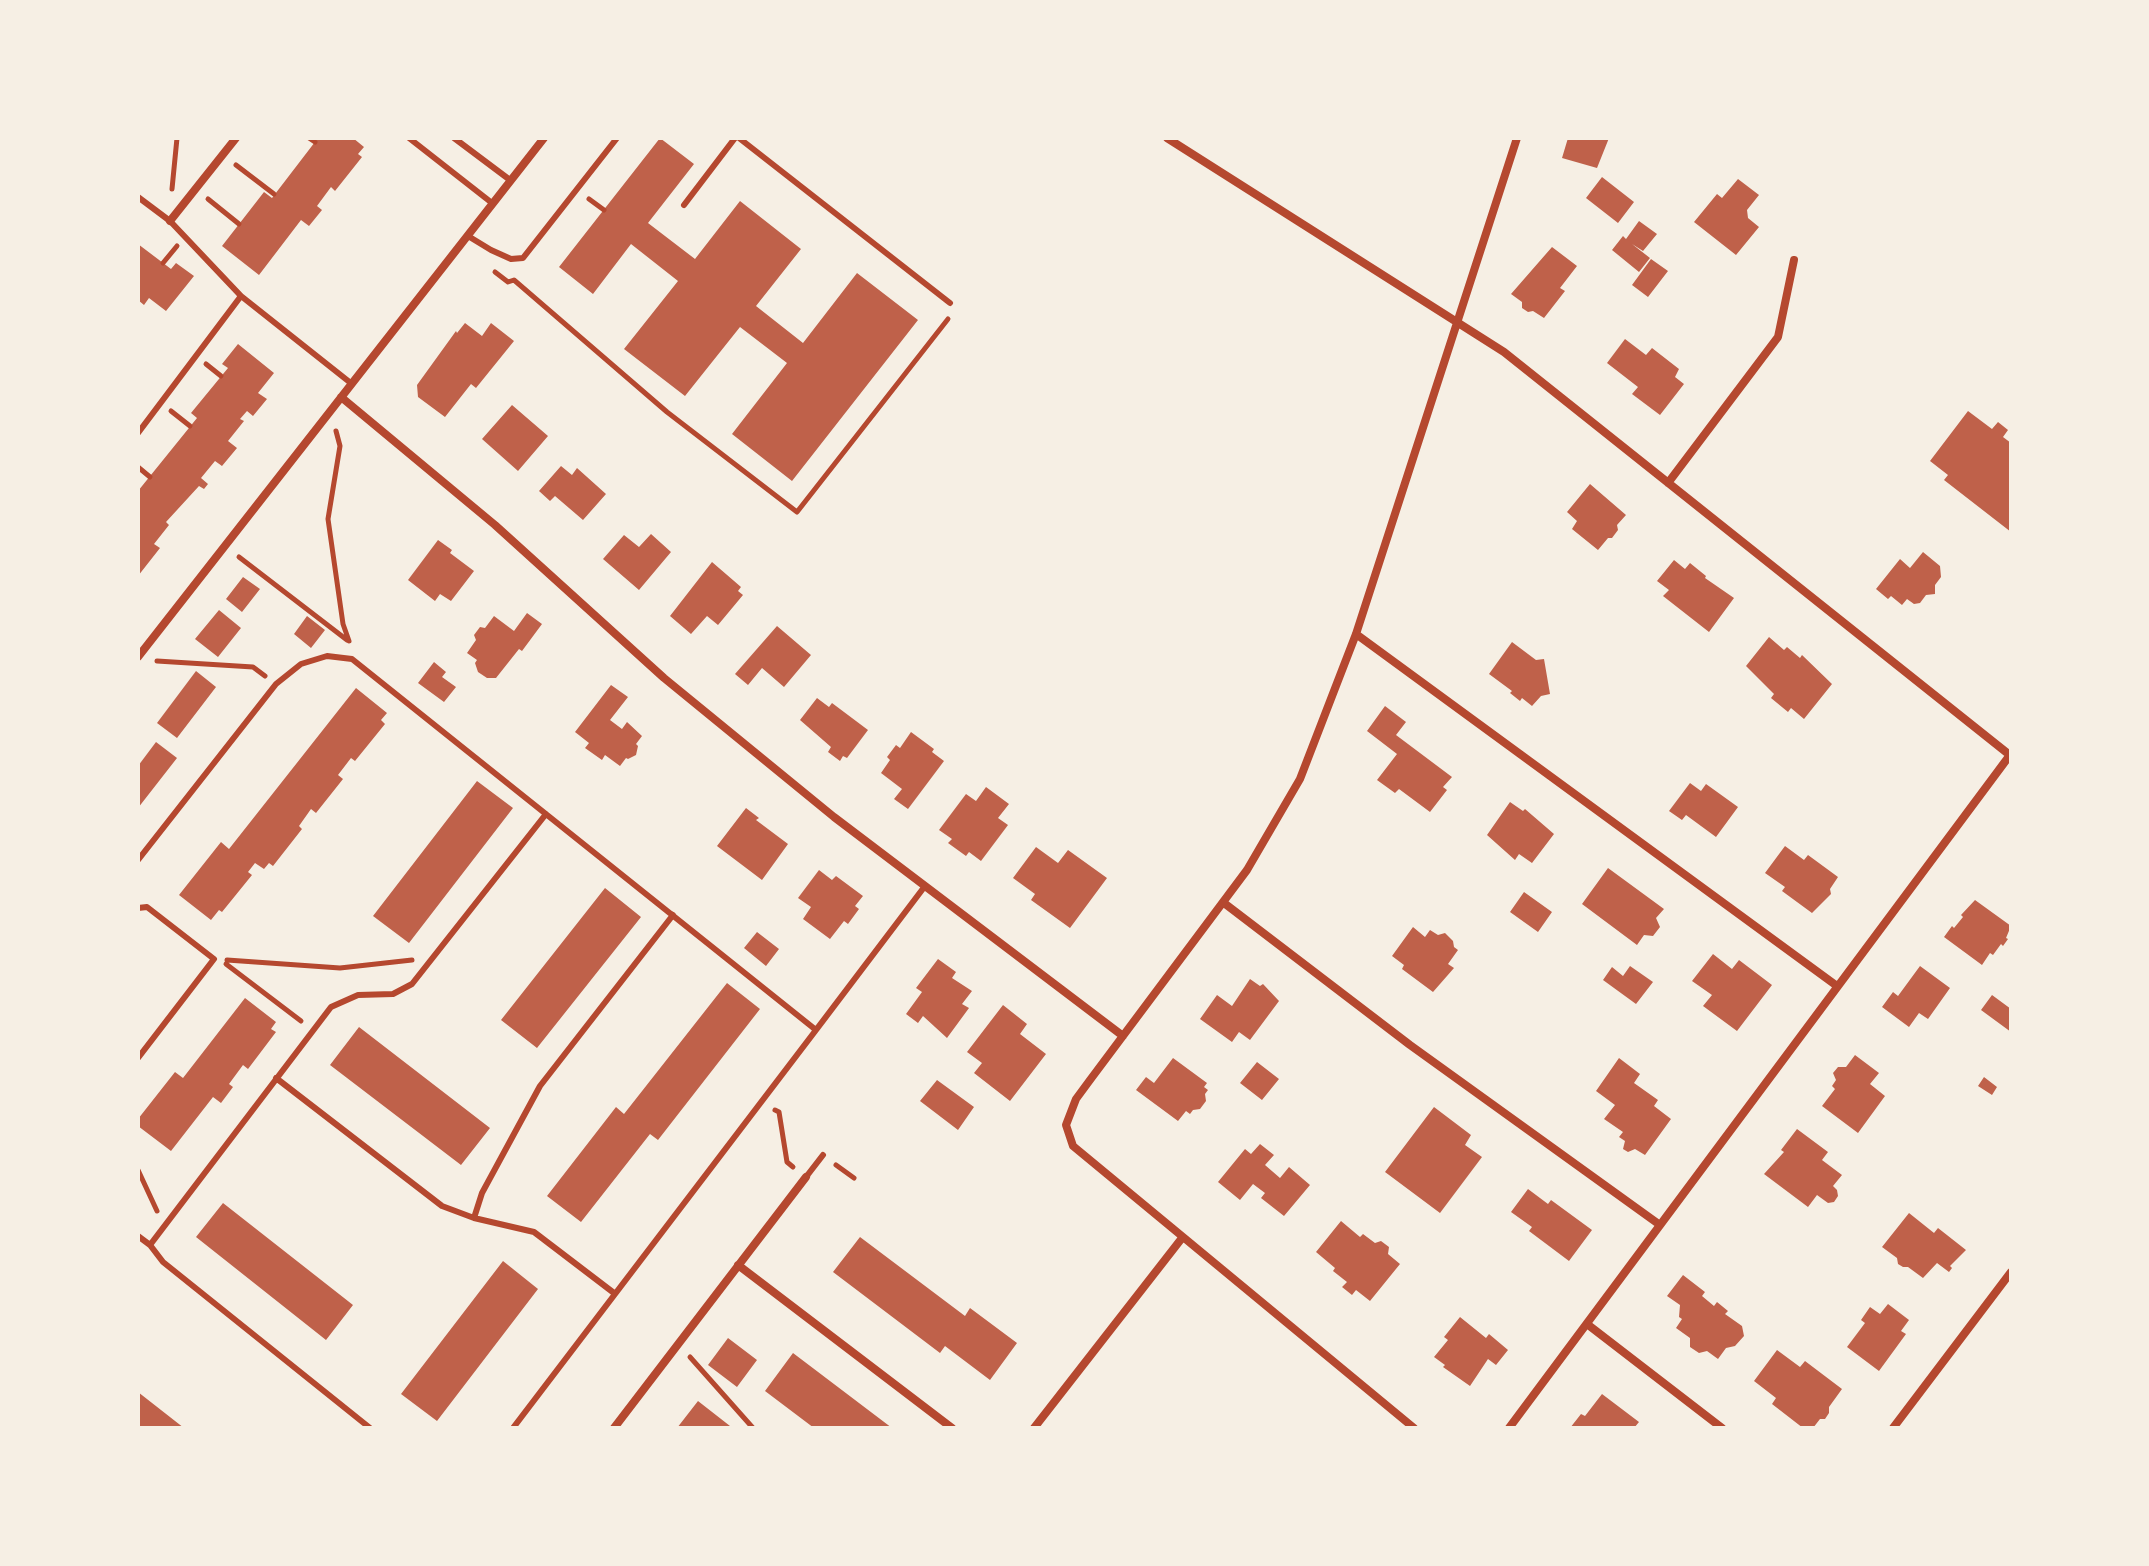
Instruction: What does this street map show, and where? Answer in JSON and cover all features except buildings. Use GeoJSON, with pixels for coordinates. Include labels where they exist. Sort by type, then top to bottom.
{"type":"FeatureCollection","features":[{"type":"Feature","properties":{"kind":"street"},"geometry":{"type":"LineString","coordinates":[[169,220],[236,138]]}},
{"type":"Feature","properties":{"kind":"street"},"geometry":{"type":"LineString","coordinates":[[138,657],[544,138]]}},
{"type":"Feature","properties":{"kind":"street"},"geometry":{"type":"LineString","coordinates":[[1167,138],[1504,352],[2010,755],[1509,1428]]}},
{"type":"Feature","properties":{"kind":"street"},"geometry":{"type":"LineString","coordinates":[[1414,1428],[1073,1146],[1066,1125],[1076,1099],[1247,870],[1300,779],[1356,634],[1517,138]]}},
{"type":"Feature","properties":{"kind":"street"},"geometry":{"type":"LineString","coordinates":[[1668,483],[1778,337],[1794,260]]}},
{"type":"Feature","properties":{"kind":"street"},"geometry":{"type":"LineString","coordinates":[[341,397],[495,525],[664,678],[834,817],[1123,1036]]}},
{"type":"Feature","properties":{"kind":"street"},"geometry":{"type":"LineString","coordinates":[[1356,634],[1837,986]]}},
{"type":"Feature","properties":{"kind":"street"},"geometry":{"type":"LineString","coordinates":[[1224,903],[1410,1045],[1660,1225]]}},
{"type":"Feature","properties":{"kind":"street"},"geometry":{"type":"LineString","coordinates":[[614,1428],[806,1177]]}},
{"type":"Feature","properties":{"kind":"street"},"geometry":{"type":"LineString","coordinates":[[1034,1428],[1182,1238]]}},
{"type":"Feature","properties":{"kind":"street"},"geometry":{"type":"LineString","coordinates":[[738,1265],[952,1428]]}},
{"type":"Feature","properties":{"kind":"street"},"geometry":{"type":"LineString","coordinates":[[1893,1428],[2011,1272]]}},
{"type":"Feature","properties":{"kind":"street"},"geometry":{"type":"LineString","coordinates":[[1587,1324],[1722,1428]]}},
{"type":"Feature","properties":{"kind":"lane"},"geometry":{"type":"LineString","coordinates":[[409,138],[492,203]]}},
{"type":"Feature","properties":{"kind":"lane"},"geometry":{"type":"LineString","coordinates":[[454,138],[510,180]]}},
{"type":"Feature","properties":{"kind":"lane"},"geometry":{"type":"LineString","coordinates":[[468,236],[511,259],[523,258],[617,138]]}},
{"type":"Feature","properties":{"kind":"lane"},"geometry":{"type":"LineString","coordinates":[[684,205],[737,138],[950,303]]}},
{"type":"Feature","properties":{"kind":"lane"},"geometry":{"type":"LineString","coordinates":[[138,197],[169,220],[241,296],[352,384]]}},
{"type":"Feature","properties":{"kind":"lane"},"geometry":{"type":"LineString","coordinates":[[138,433],[241,296]]}},
{"type":"Feature","properties":{"kind":"lane"},"geometry":{"type":"LineString","coordinates":[[138,860],[276,684],[301,664],[327,656],[352,659],[816,1030]]}},
{"type":"Feature","properties":{"kind":"lane"},"geometry":{"type":"LineString","coordinates":[[150,1245],[331,1007],[358,995],[393,994],[412,984],[546,814]]}},
{"type":"Feature","properties":{"kind":"lane"},"geometry":{"type":"LineString","coordinates":[[513,1428],[925,886]]}},
{"type":"Feature","properties":{"kind":"lane"},"geometry":{"type":"LineString","coordinates":[[138,908],[147,907],[214,959],[138,1058]]}},
{"type":"Feature","properties":{"kind":"lane"},"geometry":{"type":"LineString","coordinates":[[474,1218],[482,1193],[540,1086],[673,915]]}},
{"type":"Feature","properties":{"kind":"lane"},"geometry":{"type":"LineString","coordinates":[[276,1078],[442,1206],[474,1218],[534,1232],[614,1293]]}},
{"type":"Feature","properties":{"kind":"lane"},"geometry":{"type":"LineString","coordinates":[[806,1177],[823,1155]]}},
{"type":"Feature","properties":{"kind":"lane"},"geometry":{"type":"LineString","coordinates":[[138,1236],[150,1245],[163,1262],[370,1428]]}},
{"type":"Feature","properties":{"kind":"path"},"geometry":{"type":"LineString","coordinates":[[169,220],[177,138]]}},
{"type":"Feature","properties":{"kind":"path"},"geometry":{"type":"LineString","coordinates":[[223,154],[274,194]]}},
{"type":"Feature","properties":{"kind":"path"},"geometry":{"type":"LineString","coordinates":[[195,189],[239,224]]}},
{"type":"Feature","properties":{"kind":"path"},"geometry":{"type":"LineString","coordinates":[[587,198],[604,210]]}},
{"type":"Feature","properties":{"kind":"path"},"geometry":{"type":"LineString","coordinates":[[491,269],[508,282],[514,280],[667,412],[797,512],[948,318],[950,303]]}},
{"type":"Feature","properties":{"kind":"path"},"geometry":{"type":"LineString","coordinates":[[336,431],[340,446],[328,519],[343,624],[352,659]]}},
{"type":"Feature","properties":{"kind":"path"},"geometry":{"type":"LineString","coordinates":[[138,467],[150,477]]}},
{"type":"Feature","properties":{"kind":"path"},"geometry":{"type":"LineString","coordinates":[[239,557],[349,641]]}},
{"type":"Feature","properties":{"kind":"path"},"geometry":{"type":"LineString","coordinates":[[157,661],[253,667],[276,684]]}},
{"type":"Feature","properties":{"kind":"path"},"geometry":{"type":"LineString","coordinates":[[214,959],[340,968],[411,959],[424,968]]}},
{"type":"Feature","properties":{"kind":"path"},"geometry":{"type":"LineString","coordinates":[[214,959],[227,964],[314,1030]]}},
{"type":"Feature","properties":{"kind":"path"},"geometry":{"type":"LineString","coordinates":[[762,1100],[779,1112],[787,1162],[806,1177]]}},
{"type":"Feature","properties":{"kind":"path"},"geometry":{"type":"LineString","coordinates":[[138,1170],[164,1226]]}},
{"type":"Feature","properties":{"kind":"path"},"geometry":{"type":"LineString","coordinates":[[687,1354],[753,1428]]}}]}
